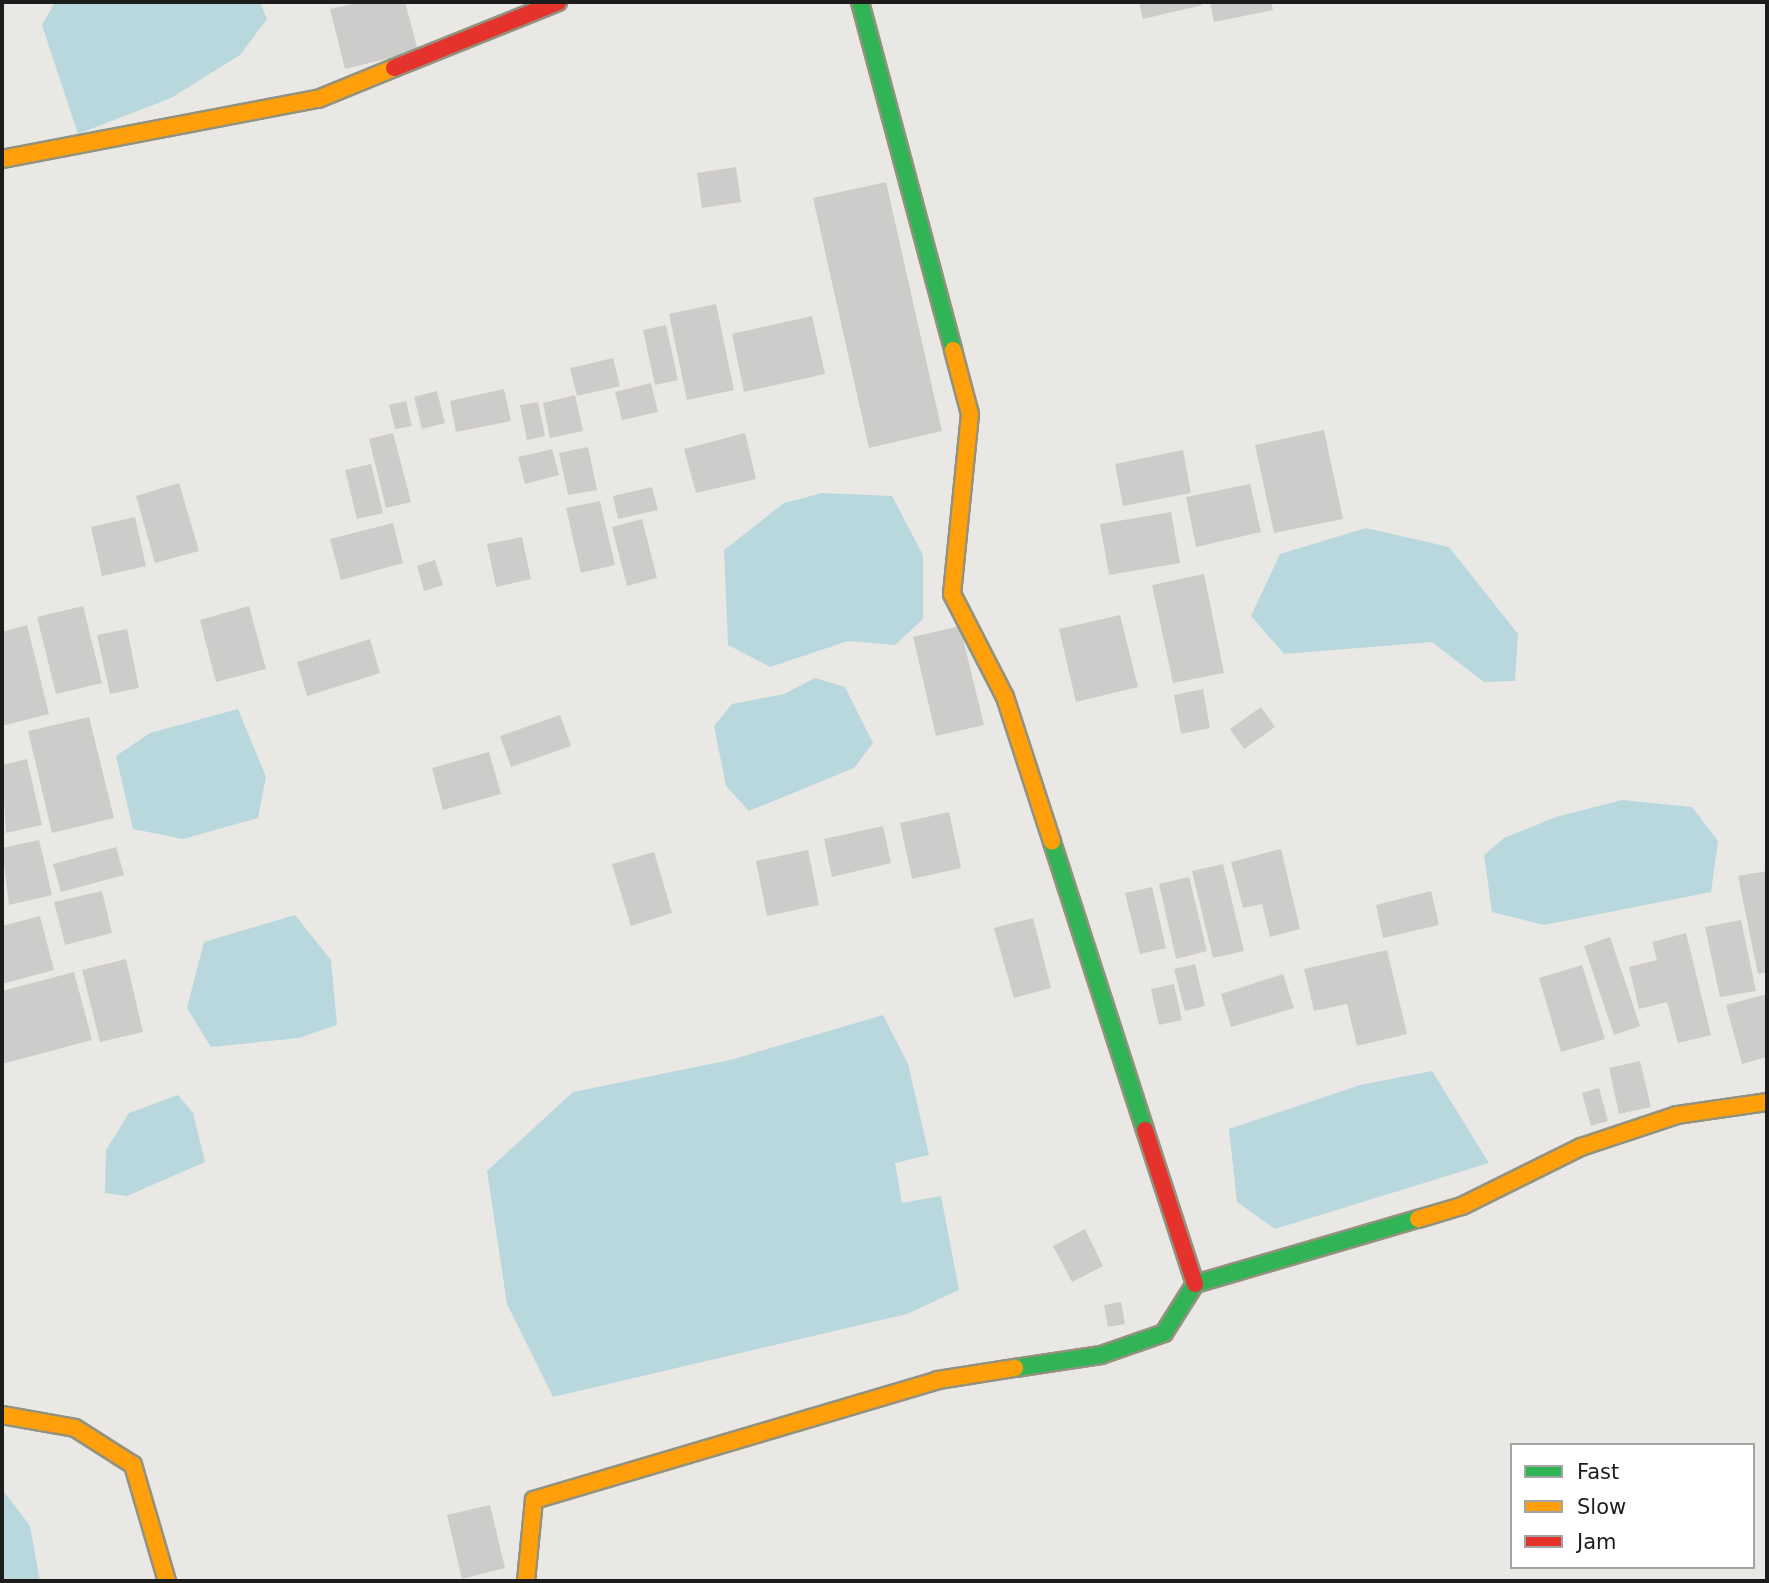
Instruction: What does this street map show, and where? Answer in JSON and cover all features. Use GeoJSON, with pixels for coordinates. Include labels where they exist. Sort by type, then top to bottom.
{"type":"FeatureCollection","features":[{"type":"Feature","properties":{"kind":"street"},"geometry":{"type":"LineString","coordinates":[[2,159],[318,99],[558,2]]}},
{"type":"Feature","properties":{"kind":"street"},"geometry":{"type":"LineString","coordinates":[[860,2],[970,414],[952,594],[1005,697],[1195,1284]]}},
{"type":"Feature","properties":{"kind":"street"},"geometry":{"type":"LineString","coordinates":[[526,1581],[534,1500],[938,1380],[1101,1355],[1164,1334],[1195,1284],[1462,1206],[1581,1147],[1677,1115],[1767,1102]]}},
{"type":"Feature","properties":{"kind":"street"},"geometry":{"type":"LineString","coordinates":[[2,1415],[75,1428],[133,1465],[167,1581]]}},
{"type":"Feature","properties":{"kind":"water"},"geometry":{"type":"Polygon","coordinates":[[[55,2],[260,2],[267,19],[240,55],[171,98],[78,134],[42,25],[55,2]]]}},
{"type":"Feature","properties":{"kind":"water"},"geometry":{"type":"Polygon","coordinates":[[[822,493],[892,496],[923,555],[923,619],[895,645],[848,641],[770,667],[728,645],[724,550],[784,503],[822,493]]]}},
{"type":"Feature","properties":{"kind":"water"},"geometry":{"type":"Polygon","coordinates":[[[1366,528],[1449,547],[1518,634],[1515,681],[1484,682],[1432,642],[1284,654],[1251,616],[1280,554],[1366,528]]]}},
{"type":"Feature","properties":{"kind":"water"},"geometry":{"type":"Polygon","coordinates":[[[815,678],[845,687],[873,743],[854,768],[749,811],[726,786],[714,726],[732,704],[784,694],[815,678]]]}},
{"type":"Feature","properties":{"kind":"water"},"geometry":{"type":"Polygon","coordinates":[[[238,709],[266,777],[258,818],[183,839],[133,829],[116,756],[150,733],[238,709]]]}},
{"type":"Feature","properties":{"kind":"water"},"geometry":{"type":"Polygon","coordinates":[[[1622,800],[1692,807],[1718,841],[1711,892],[1544,925],[1492,912],[1484,855],[1504,838],[1556,817],[1622,800]]]}},
{"type":"Feature","properties":{"kind":"water"},"geometry":{"type":"Polygon","coordinates":[[[295,915],[331,960],[337,1025],[299,1038],[211,1047],[187,1008],[204,942],[295,915]]]}},
{"type":"Feature","properties":{"kind":"water"},"geometry":{"type":"Polygon","coordinates":[[[883,1015],[908,1064],[929,1155],[895,1163],[902,1203],[941,1196],[959,1290],[907,1314],[553,1397],[507,1304],[487,1171],[573,1092],[730,1060],[883,1015]]]}},
{"type":"Feature","properties":{"kind":"water"},"geometry":{"type":"Polygon","coordinates":[[[1432,1071],[1489,1163],[1275,1229],[1237,1202],[1229,1129],[1360,1085],[1432,1071]]]}},
{"type":"Feature","properties":{"kind":"water"},"geometry":{"type":"Polygon","coordinates":[[[178,1095],[193,1113],[205,1162],[127,1196],[105,1193],[106,1150],[129,1113],[178,1095]]]}},
{"type":"Feature","properties":{"kind":"water"},"geometry":{"type":"Polygon","coordinates":[[[2,1489],[30,1526],[40,1581],[2,1581],[2,1489]]]}},
{"type":"Feature","properties":{"kind":"building"},"geometry":{"type":"Polygon","coordinates":[[[361,2],[405,2],[418,51],[345,69],[330,9],[361,2]]]}},
{"type":"Feature","properties":{"kind":"building"},"geometry":{"type":"Polygon","coordinates":[[[1139,2],[1202,2],[1203,5],[1143,19],[1139,2]]]}},
{"type":"Feature","properties":{"kind":"building"},"geometry":{"type":"Polygon","coordinates":[[[1210,2],[1271,2],[1273,10],[1214,22],[1210,2]]]}},
{"type":"Feature","properties":{"kind":"building"},"geometry":{"type":"Polygon","coordinates":[[[736,167],[741,202],[702,208],[697,173],[736,167]]]}},
{"type":"Feature","properties":{"kind":"building"},"geometry":{"type":"Polygon","coordinates":[[[886,182],[942,431],[869,448],[813,198],[886,182]]]}},
{"type":"Feature","properties":{"kind":"building"},"geometry":{"type":"Polygon","coordinates":[[[716,304],[734,390],[687,400],[669,314],[716,304]]]}},
{"type":"Feature","properties":{"kind":"building"},"geometry":{"type":"Polygon","coordinates":[[[812,316],[825,374],[744,392],[732,334],[812,316]]]}},
{"type":"Feature","properties":{"kind":"building"},"geometry":{"type":"Polygon","coordinates":[[[666,325],[678,380],[655,385],[643,330],[666,325]]]}},
{"type":"Feature","properties":{"kind":"building"},"geometry":{"type":"Polygon","coordinates":[[[613,358],[620,386],[577,396],[570,368],[613,358]]]}},
{"type":"Feature","properties":{"kind":"building"},"geometry":{"type":"Polygon","coordinates":[[[651,383],[658,412],[622,420],[615,392],[651,383]]]}},
{"type":"Feature","properties":{"kind":"building"},"geometry":{"type":"Polygon","coordinates":[[[504,389],[511,421],[456,432],[450,401],[504,389]]]}},
{"type":"Feature","properties":{"kind":"building"},"geometry":{"type":"Polygon","coordinates":[[[437,391],[445,423],[422,429],[414,397],[437,391]]]}},
{"type":"Feature","properties":{"kind":"building"},"geometry":{"type":"Polygon","coordinates":[[[575,395],[583,431],[550,438],[543,403],[575,395]]]}},
{"type":"Feature","properties":{"kind":"building"},"geometry":{"type":"Polygon","coordinates":[[[406,401],[412,426],[395,429],[389,405],[406,401]]]}},
{"type":"Feature","properties":{"kind":"building"},"geometry":{"type":"Polygon","coordinates":[[[538,402],[545,436],[527,440],[520,405],[538,402]]]}},
{"type":"Feature","properties":{"kind":"building"},"geometry":{"type":"Polygon","coordinates":[[[1324,430],[1343,519],[1274,533],[1255,445],[1324,430]]]}},
{"type":"Feature","properties":{"kind":"building"},"geometry":{"type":"Polygon","coordinates":[[[393,433],[411,502],[386,508],[369,439],[393,433]]]}},
{"type":"Feature","properties":{"kind":"building"},"geometry":{"type":"Polygon","coordinates":[[[745,433],[756,479],[696,493],[684,449],[745,433]]]}},
{"type":"Feature","properties":{"kind":"building"},"geometry":{"type":"Polygon","coordinates":[[[588,447],[597,490],[568,495],[559,453],[588,447]]]}},
{"type":"Feature","properties":{"kind":"building"},"geometry":{"type":"Polygon","coordinates":[[[552,449],[559,475],[525,484],[518,457],[552,449]]]}},
{"type":"Feature","properties":{"kind":"building"},"geometry":{"type":"Polygon","coordinates":[[[1183,450],[1191,493],[1123,506],[1115,464],[1183,450]]]}},
{"type":"Feature","properties":{"kind":"building"},"geometry":{"type":"Polygon","coordinates":[[[371,464],[383,513],[357,519],[345,470],[371,464]]]}},
{"type":"Feature","properties":{"kind":"building"},"geometry":{"type":"Polygon","coordinates":[[[179,483],[199,551],[155,563],[136,496],[179,483]]]}},
{"type":"Feature","properties":{"kind":"building"},"geometry":{"type":"Polygon","coordinates":[[[1250,484],[1261,532],[1196,547],[1186,497],[1250,484]]]}},
{"type":"Feature","properties":{"kind":"building"},"geometry":{"type":"Polygon","coordinates":[[[652,487],[658,510],[618,519],[613,496],[652,487]]]}},
{"type":"Feature","properties":{"kind":"building"},"geometry":{"type":"Polygon","coordinates":[[[600,501],[615,565],[581,573],[566,508],[600,501]]]}},
{"type":"Feature","properties":{"kind":"building"},"geometry":{"type":"Polygon","coordinates":[[[1171,512],[1180,563],[1109,575],[1100,524],[1171,512]]]}},
{"type":"Feature","properties":{"kind":"building"},"geometry":{"type":"Polygon","coordinates":[[[135,517],[146,566],[102,576],[91,527],[135,517]]]}},
{"type":"Feature","properties":{"kind":"building"},"geometry":{"type":"Polygon","coordinates":[[[642,519],[657,578],[627,586],[612,527],[642,519]]]}},
{"type":"Feature","properties":{"kind":"building"},"geometry":{"type":"Polygon","coordinates":[[[393,523],[403,563],[341,580],[330,539],[393,523]]]}},
{"type":"Feature","properties":{"kind":"building"},"geometry":{"type":"Polygon","coordinates":[[[522,537],[531,579],[496,587],[487,544],[522,537]]]}},
{"type":"Feature","properties":{"kind":"building"},"geometry":{"type":"Polygon","coordinates":[[[435,560],[443,585],[424,591],[417,566],[435,560]]]}},
{"type":"Feature","properties":{"kind":"building"},"geometry":{"type":"Polygon","coordinates":[[[1204,574],[1224,673],[1173,683],[1152,585],[1204,574]]]}},
{"type":"Feature","properties":{"kind":"building"},"geometry":{"type":"Polygon","coordinates":[[[83,606],[102,683],[56,694],[37,617],[83,606]]]}},
{"type":"Feature","properties":{"kind":"building"},"geometry":{"type":"Polygon","coordinates":[[[249,606],[266,669],[216,682],[200,620],[249,606]]]}},
{"type":"Feature","properties":{"kind":"building"},"geometry":{"type":"Polygon","coordinates":[[[1120,615],[1138,687],[1076,702],[1059,629],[1120,615]]]}},
{"type":"Feature","properties":{"kind":"building"},"geometry":{"type":"Polygon","coordinates":[[[27,625],[49,714],[2,726],[2,632],[27,625]]]}},
{"type":"Feature","properties":{"kind":"building"},"geometry":{"type":"Polygon","coordinates":[[[960,626],[984,725],[936,736],[913,637],[960,626]]]}},
{"type":"Feature","properties":{"kind":"building"},"geometry":{"type":"Polygon","coordinates":[[[127,629],[139,688],[110,694],[97,635],[127,629]]]}},
{"type":"Feature","properties":{"kind":"building"},"geometry":{"type":"Polygon","coordinates":[[[370,639],[380,673],[307,696],[297,662],[370,639]]]}},
{"type":"Feature","properties":{"kind":"building"},"geometry":{"type":"Polygon","coordinates":[[[1203,689],[1210,728],[1181,734],[1174,695],[1203,689]]]}},
{"type":"Feature","properties":{"kind":"building"},"geometry":{"type":"Polygon","coordinates":[[[1261,707],[1275,727],[1244,749],[1230,729],[1261,707]]]}},
{"type":"Feature","properties":{"kind":"building"},"geometry":{"type":"Polygon","coordinates":[[[560,715],[571,746],[511,767],[500,736],[560,715]]]}},
{"type":"Feature","properties":{"kind":"building"},"geometry":{"type":"Polygon","coordinates":[[[89,717],[114,818],[52,833],[28,731],[89,717]]]}},
{"type":"Feature","properties":{"kind":"building"},"geometry":{"type":"Polygon","coordinates":[[[489,752],[501,794],[443,810],[432,768],[489,752]]]}},
{"type":"Feature","properties":{"kind":"building"},"geometry":{"type":"Polygon","coordinates":[[[27,759],[42,825],[6,833],[2,765],[27,759]]]}},
{"type":"Feature","properties":{"kind":"building"},"geometry":{"type":"Polygon","coordinates":[[[949,812],[961,868],[912,879],[900,823],[949,812]]]}},
{"type":"Feature","properties":{"kind":"building"},"geometry":{"type":"Polygon","coordinates":[[[883,826],[891,863],[832,877],[824,839],[883,826]]]}},
{"type":"Feature","properties":{"kind":"building"},"geometry":{"type":"Polygon","coordinates":[[[39,840],[52,895],[9,905],[2,848],[39,840]]]}},
{"type":"Feature","properties":{"kind":"building"},"geometry":{"type":"Polygon","coordinates":[[[116,847],[124,875],[61,892],[53,864],[116,847]]]}},
{"type":"Feature","properties":{"kind":"building"},"geometry":{"type":"Polygon","coordinates":[[[1281,849],[1300,929],[1270,937],[1262,904],[1243,908],[1231,862],[1281,849]]]}},
{"type":"Feature","properties":{"kind":"building"},"geometry":{"type":"Polygon","coordinates":[[[808,850],[819,905],[767,916],[756,861],[808,850]]]}},
{"type":"Feature","properties":{"kind":"building"},"geometry":{"type":"Polygon","coordinates":[[[654,852],[672,913],[631,926],[612,864],[654,852]]]}},
{"type":"Feature","properties":{"kind":"building"},"geometry":{"type":"Polygon","coordinates":[[[1223,864],[1244,951],[1213,958],[1192,871],[1223,864]]]}},
{"type":"Feature","properties":{"kind":"building"},"geometry":{"type":"Polygon","coordinates":[[[1767,871],[1767,972],[1758,974],[1738,876],[1767,871]]]}},
{"type":"Feature","properties":{"kind":"building"},"geometry":{"type":"Polygon","coordinates":[[[1189,877],[1207,951],[1176,959],[1159,884],[1189,877]]]}},
{"type":"Feature","properties":{"kind":"building"},"geometry":{"type":"Polygon","coordinates":[[[1152,887],[1166,948],[1140,954],[1125,893],[1152,887]]]}},
{"type":"Feature","properties":{"kind":"building"},"geometry":{"type":"Polygon","coordinates":[[[102,891],[112,933],[65,945],[54,902],[102,891]]]}},
{"type":"Feature","properties":{"kind":"building"},"geometry":{"type":"Polygon","coordinates":[[[1431,891],[1439,925],[1383,938],[1376,905],[1431,891]]]}},
{"type":"Feature","properties":{"kind":"building"},"geometry":{"type":"Polygon","coordinates":[[[40,916],[54,970],[2,984],[2,926],[40,916]]]}},
{"type":"Feature","properties":{"kind":"building"},"geometry":{"type":"Polygon","coordinates":[[[1033,918],[1051,988],[1014,998],[994,928],[1033,918]]]}},
{"type":"Feature","properties":{"kind":"building"},"geometry":{"type":"Polygon","coordinates":[[[1741,920],[1756,991],[1720,997],[1705,927],[1741,920]]]}},
{"type":"Feature","properties":{"kind":"building"},"geometry":{"type":"Polygon","coordinates":[[[1686,933],[1711,1035],[1678,1043],[1667,1002],[1639,1009],[1629,967],[1657,960],[1652,942],[1686,933]]]}},
{"type":"Feature","properties":{"kind":"building"},"geometry":{"type":"Polygon","coordinates":[[[1610,937],[1640,1026],[1614,1035],[1584,946],[1610,937]]]}},
{"type":"Feature","properties":{"kind":"building"},"geometry":{"type":"Polygon","coordinates":[[[1387,950],[1407,1034],[1357,1046],[1347,1004],[1314,1011],[1304,969],[1387,950]]]}},
{"type":"Feature","properties":{"kind":"building"},"geometry":{"type":"Polygon","coordinates":[[[126,959],[143,1032],[100,1042],[82,970],[126,959]]]}},
{"type":"Feature","properties":{"kind":"building"},"geometry":{"type":"Polygon","coordinates":[[[1195,964],[1205,1006],[1185,1011],[1174,969],[1195,964]]]}},
{"type":"Feature","properties":{"kind":"building"},"geometry":{"type":"Polygon","coordinates":[[[1582,965],[1605,1039],[1561,1052],[1539,978],[1582,965]]]}},
{"type":"Feature","properties":{"kind":"building"},"geometry":{"type":"Polygon","coordinates":[[[74,972],[92,1040],[2,1064],[2,991],[74,972]]]}},
{"type":"Feature","properties":{"kind":"building"},"geometry":{"type":"Polygon","coordinates":[[[1283,974],[1294,1008],[1231,1027],[1221,994],[1283,974]]]}},
{"type":"Feature","properties":{"kind":"building"},"geometry":{"type":"Polygon","coordinates":[[[1174,984],[1182,1020],[1159,1025],[1151,989],[1174,984]]]}},
{"type":"Feature","properties":{"kind":"building"},"geometry":{"type":"Polygon","coordinates":[[[1767,994],[1767,1057],[1742,1064],[1726,1005],[1767,994]]]}},
{"type":"Feature","properties":{"kind":"building"},"geometry":{"type":"Polygon","coordinates":[[[1640,1061],[1651,1107],[1619,1114],[1609,1068],[1640,1061]]]}},
{"type":"Feature","properties":{"kind":"building"},"geometry":{"type":"Polygon","coordinates":[[[1599,1088],[1608,1121],[1591,1126],[1582,1093],[1599,1088]]]}},
{"type":"Feature","properties":{"kind":"building"},"geometry":{"type":"Polygon","coordinates":[[[1085,1229],[1103,1266],[1072,1282],[1053,1246],[1085,1229]]]}},
{"type":"Feature","properties":{"kind":"building"},"geometry":{"type":"Polygon","coordinates":[[[1121,1302],[1125,1324],[1108,1327],[1104,1305],[1121,1302]]]}},
{"type":"Feature","properties":{"kind":"building"},"geometry":{"type":"Polygon","coordinates":[[[490,1505],[505,1568],[462,1579],[447,1515],[490,1505]]]}},
{"type":"Feature","properties":{"kind":"traffic: fast"},"geometry":{"type":"LineString","coordinates":[[860,2],[953,350]]}},
{"type":"Feature","properties":{"kind":"traffic: fast"},"geometry":{"type":"LineString","coordinates":[[1052,842],[1145,1130]]}},
{"type":"Feature","properties":{"kind":"traffic: fast"},"geometry":{"type":"LineString","coordinates":[[1015,1368],[1101,1355],[1164,1333],[1195,1284],[1418,1219]]}},
{"type":"Feature","properties":{"kind":"traffic: slow"},"geometry":{"type":"LineString","coordinates":[[2,159],[318,99],[394,68]]}},
{"type":"Feature","properties":{"kind":"traffic: slow"},"geometry":{"type":"LineString","coordinates":[[953,350],[970,414],[952,594],[1005,697],[1052,842]]}},
{"type":"Feature","properties":{"kind":"traffic: slow"},"geometry":{"type":"LineString","coordinates":[[1418,1219],[1462,1206],[1581,1147],[1677,1115],[1767,1102]]}},
{"type":"Feature","properties":{"kind":"traffic: slow"},"geometry":{"type":"LineString","coordinates":[[526,1581],[534,1500],[938,1380],[1015,1368]]}},
{"type":"Feature","properties":{"kind":"traffic: slow"},"geometry":{"type":"LineString","coordinates":[[2,1415],[75,1428],[133,1465],[167,1581]]}},
{"type":"Feature","properties":{"kind":"traffic: jam"},"geometry":{"type":"LineString","coordinates":[[394,68],[558,2]]}},
{"type":"Feature","properties":{"kind":"traffic: jam"},"geometry":{"type":"LineString","coordinates":[[1145,1130],[1195,1284]]}}]}
